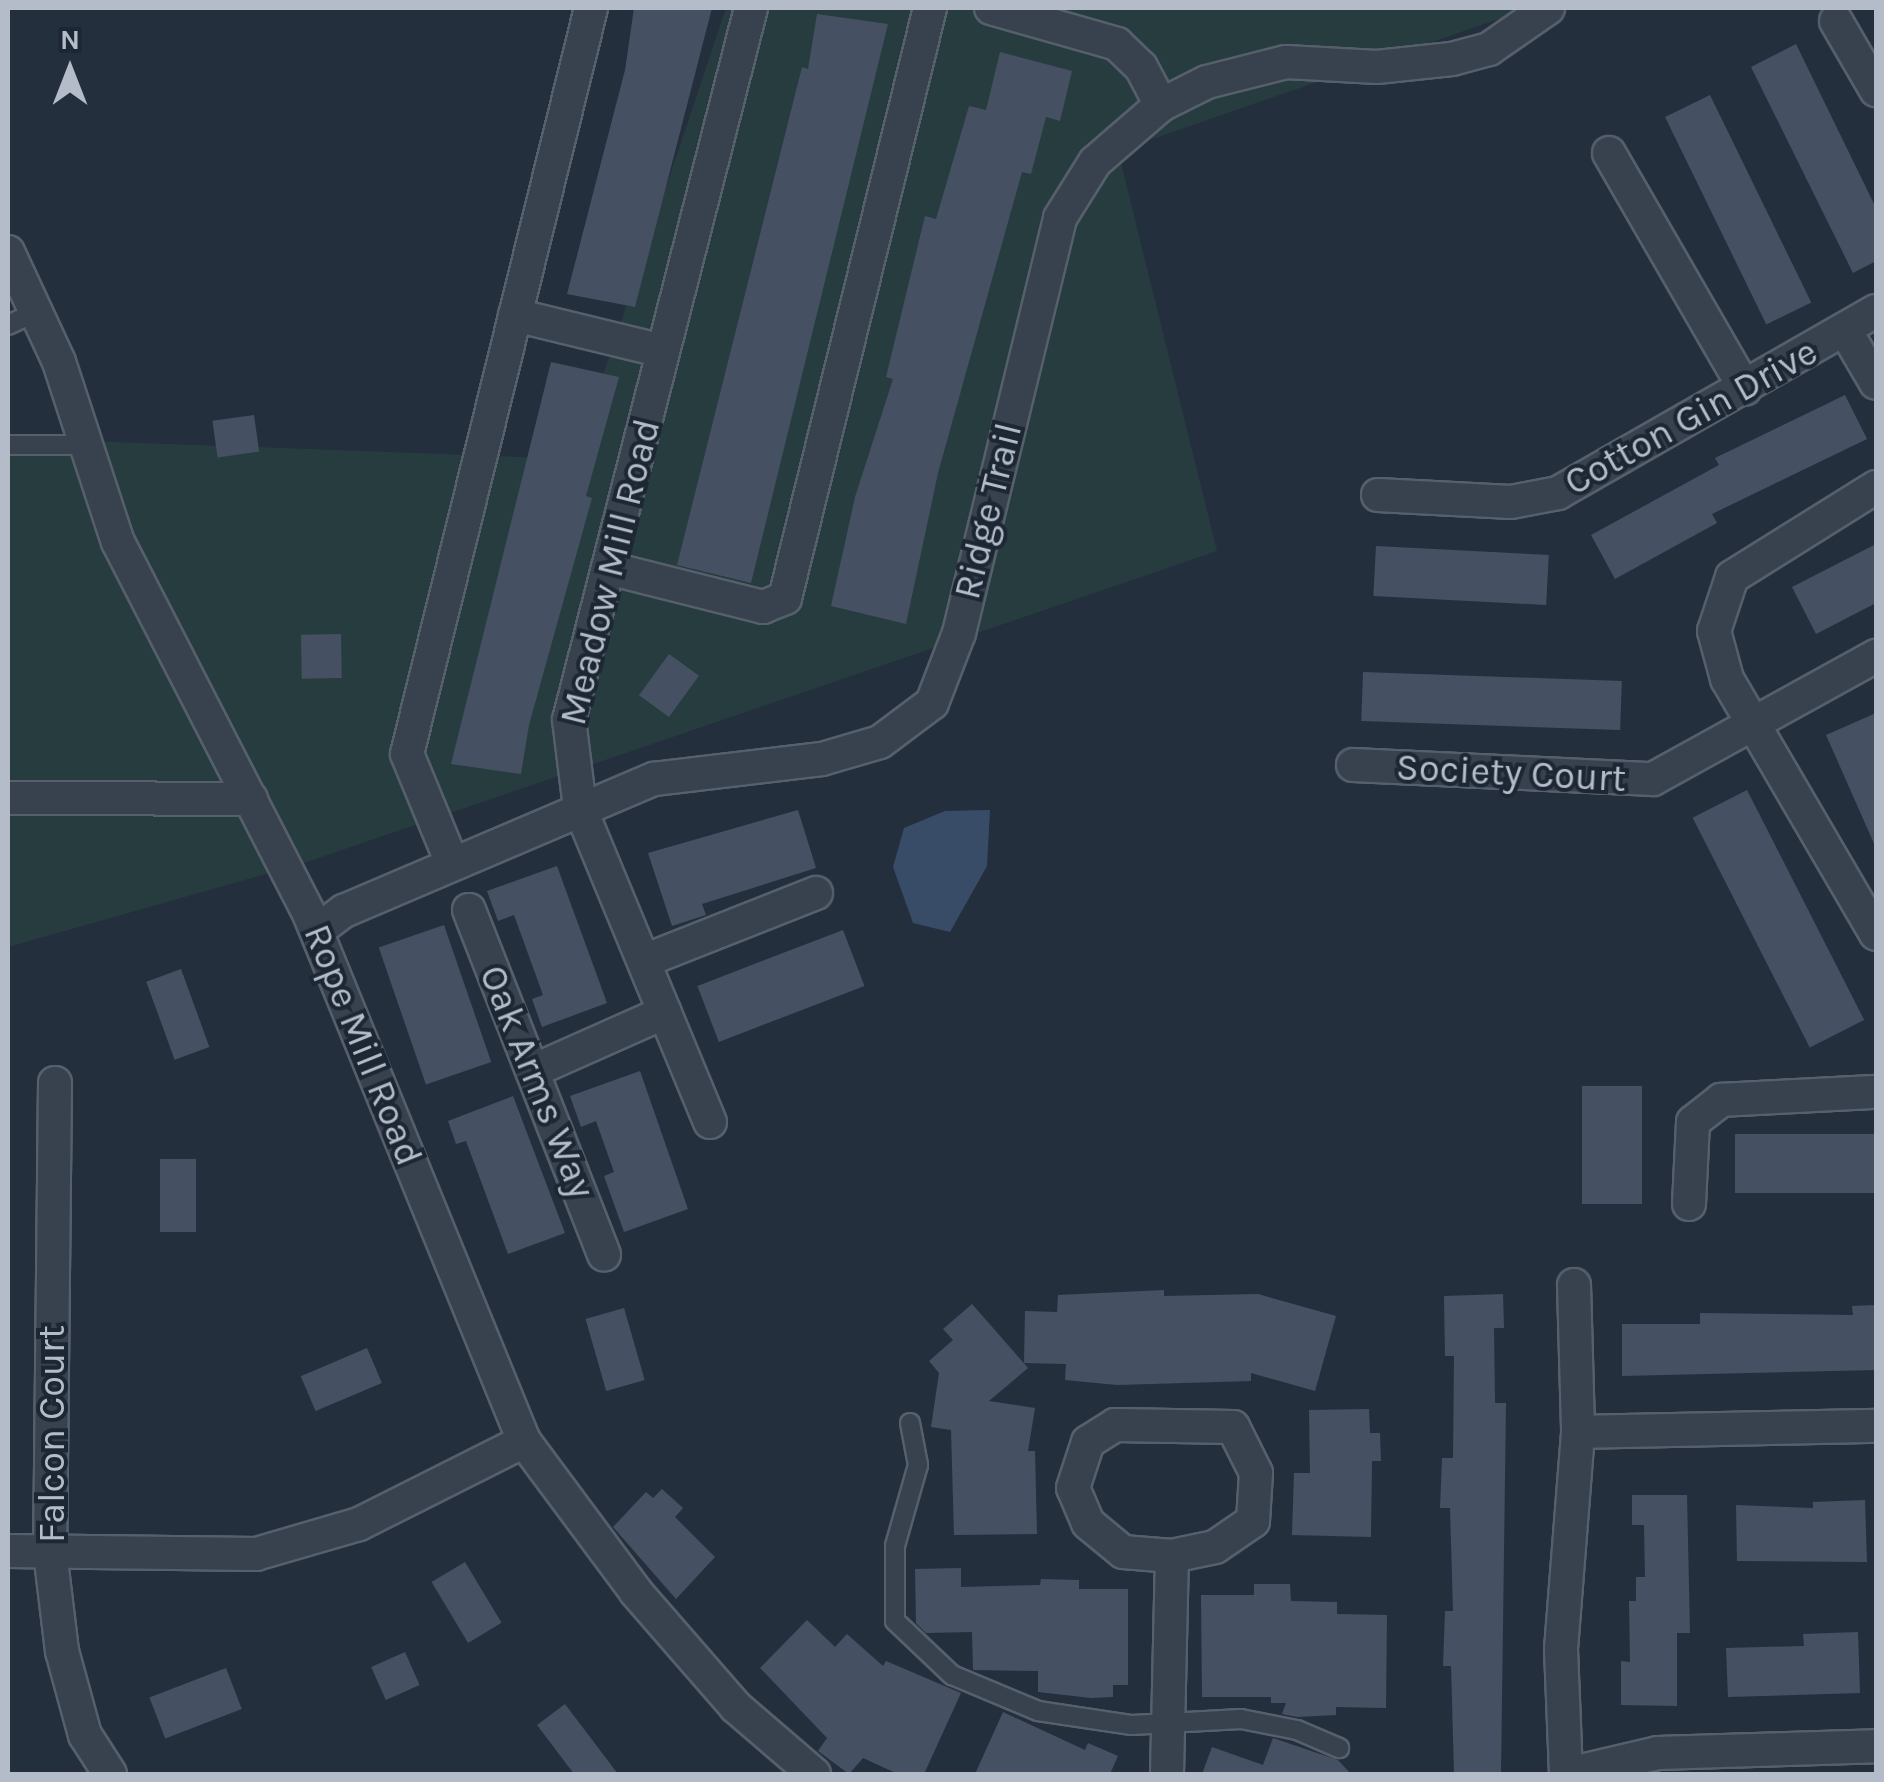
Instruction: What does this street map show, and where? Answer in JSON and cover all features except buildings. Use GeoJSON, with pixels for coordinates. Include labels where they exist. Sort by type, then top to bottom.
{"type":"FeatureCollection","features":[{"type":"Feature","properties":{"kind":"street"},"geometry":{"type":"LineString","coordinates":[[452,862],[407,754],[591,8]]}},
{"type":"Feature","properties":{"kind":"street","name":"Meadow Mill Road"},"geometry":{"type":"LineString","coordinates":[[710,1122],[580,808],[568,720],[752,8]]}},
{"type":"Feature","properties":{"kind":"street"},"geometry":{"type":"LineString","coordinates":[[608,568],[763,607],[785,598],[930,8]]}},
{"type":"Feature","properties":{"kind":"street"},"geometry":{"type":"LineString","coordinates":[[991,8],[1117,44],[1141,67],[1161,105]]}},
{"type":"Feature","properties":{"kind":"street","name":"Ridge Trail"},"geometry":{"type":"LineString","coordinates":[[317,931],[344,911],[654,778],[822,759],[880,742],[932,702],[958,632],[1060,218],[1095,162],[1161,105],[1207,82],[1286,62],[1378,66],[1452,60],[1489,49],[1548,8]]}},
{"type":"Feature","properties":{"kind":"street"},"geometry":{"type":"LineString","coordinates":[[1836,22],[1876,90]]}},
{"type":"Feature","properties":{"kind":"street"},"geometry":{"type":"LineString","coordinates":[[1609,153],[1745,389]]}},
{"type":"Feature","properties":{"kind":"street","name":"Rope Mill Road"},"geometry":{"type":"LineString","coordinates":[[8,252],[22,319],[86,445],[118,542],[317,931],[524,1441],[636,1592],[736,1706],[814,1774]]}},
{"type":"Feature","properties":{"kind":"street"},"geometry":{"type":"LineString","coordinates":[[515,315],[664,351]]}},
{"type":"Feature","properties":{"kind":"street"},"geometry":{"type":"LineString","coordinates":[[1867,320],[1876,382]]}},
{"type":"Feature","properties":{"kind":"street","name":"Cotton Gin Drive"},"geometry":{"type":"LineString","coordinates":[[1378,495],[1511,502],[1558,493],[1867,320]]}},
{"type":"Feature","properties":{"kind":"street"},"geometry":{"type":"LineString","coordinates":[[1876,487],[1756,557],[1722,593],[1715,613],[1718,654],[1755,728],[1876,934]]}},
{"type":"Feature","properties":{"kind":"street","name":"Society Court"},"geometry":{"type":"LineString","coordinates":[[1353,766],[1629,782],[1671,773],[1876,656]]}},
{"type":"Feature","properties":{"kind":"street"},"geometry":{"type":"LineString","coordinates":[[8,798],[251,799]]}},
{"type":"Feature","properties":{"kind":"street"},"geometry":{"type":"LineString","coordinates":[[644,961],[816,893]]}},
{"type":"Feature","properties":{"kind":"street","name":"Oak Arms Way"},"geometry":{"type":"LineString","coordinates":[[469,910],[604,1254]]}},
{"type":"Feature","properties":{"kind":"street"},"geometry":{"type":"LineString","coordinates":[[534,1070],[664,1012]]}},
{"type":"Feature","properties":{"kind":"street","name":"Falcon Court"},"geometry":{"type":"LineString","coordinates":[[55,1083],[50,1552],[62,1651],[85,1735],[110,1774]]}},
{"type":"Feature","properties":{"kind":"street"},"geometry":{"type":"LineString","coordinates":[[1690,1204],[1693,1122],[1721,1100],[1876,1092]]}},
{"type":"Feature","properties":{"kind":"street"},"geometry":{"type":"LineString","coordinates":[[1574,1286],[1578,1432],[1560,1649],[1567,1774],[1658,1754],[1876,1746]]}},
{"type":"Feature","properties":{"kind":"street"},"geometry":{"type":"LineString","coordinates":[[1115,1425],[1233,1427],[1256,1473],[1253,1521],[1216,1547],[1172,1556],[1123,1552],[1088,1523],[1073,1488],[1088,1442],[1115,1425]]}},
{"type":"Feature","properties":{"kind":"street"},"geometry":{"type":"LineString","coordinates":[[1578,1432],[1876,1426]]}},
{"type":"Feature","properties":{"kind":"street"},"geometry":{"type":"LineString","coordinates":[[8,1551],[256,1554],[358,1524],[524,1441]]}},
{"type":"Feature","properties":{"kind":"street"},"geometry":{"type":"LineString","coordinates":[[1166,1774],[1172,1556]]}},
{"type":"Feature","properties":{"kind":"lane"},"geometry":{"type":"LineString","coordinates":[[8,444],[86,445]]}},
{"type":"Feature","properties":{"kind":"lane"},"geometry":{"type":"LineString","coordinates":[[910,1423],[918,1465],[895,1546],[895,1621],[952,1675],[1038,1711],[1132,1725],[1241,1719],[1298,1730],[1339,1748]]}},
{"type":"Feature","properties":{"kind":"green space"},"geometry":{"type":"Polygon","coordinates":[[[726,8],[1530,8],[1118,151],[1217,551],[301,864],[8,947],[8,438],[575,459],[726,8]]]}},
{"type":"Feature","properties":{"kind":"water"},"geometry":{"type":"Polygon","coordinates":[[[990,810],[987,866],[950,932],[913,923],[893,867],[904,828],[945,811],[990,810]]]}}]}
